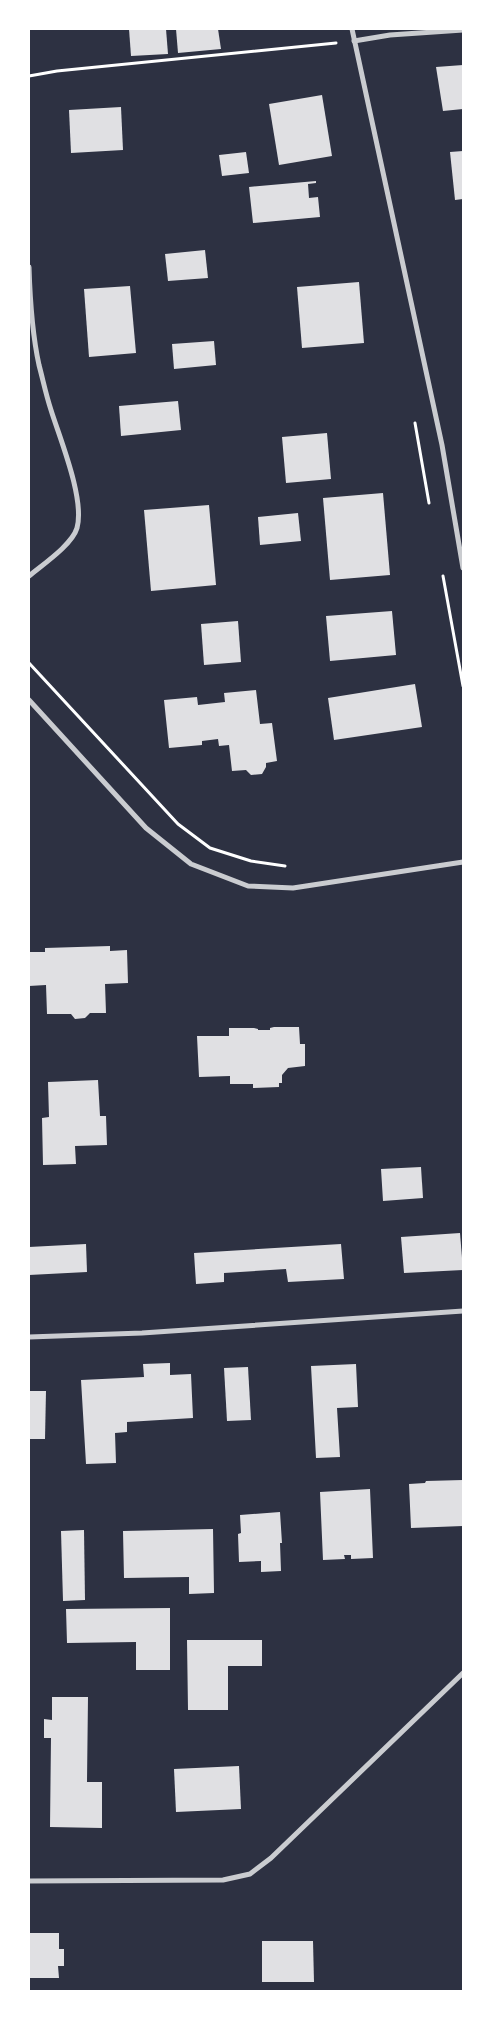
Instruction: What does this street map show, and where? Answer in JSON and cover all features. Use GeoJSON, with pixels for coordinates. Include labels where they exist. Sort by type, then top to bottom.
{"type":"FeatureCollection","features":[{"type":"Feature","properties":{"kind":"street"},"geometry":{"type":"LineString","coordinates":[[352,29],[442,445],[463,568]]}},
{"type":"Feature","properties":{"kind":"street"},"geometry":{"type":"LineString","coordinates":[[354,41],[390,35],[463,30]]}},
{"type":"Feature","properties":{"kind":"street"},"geometry":{"type":"LineString","coordinates":[[29,267],[31,312],[39,363],[50,408],[72,474],[78,513],[76,529],[67,544],[29,576]]}},
{"type":"Feature","properties":{"kind":"street"},"geometry":{"type":"LineString","coordinates":[[29,700],[146,828],[191,864],[248,886],[294,888],[463,862]]}},
{"type":"Feature","properties":{"kind":"street"},"geometry":{"type":"LineString","coordinates":[[29,1337],[142,1334],[463,1312]]}},
{"type":"Feature","properties":{"kind":"street"},"geometry":{"type":"LineString","coordinates":[[29,1881],[223,1880],[250,1874],[271,1858],[463,1673]]}},
{"type":"Feature","properties":{"kind":"path"},"geometry":{"type":"LineString","coordinates":[[334,38],[336,48]]}},
{"type":"Feature","properties":{"kind":"path"},"geometry":{"type":"LineString","coordinates":[[29,76],[57,71],[354,41]]}},
{"type":"Feature","properties":{"kind":"path"},"geometry":{"type":"LineString","coordinates":[[414,421],[431,510]]}},
{"type":"Feature","properties":{"kind":"path"},"geometry":{"type":"LineString","coordinates":[[442,568],[463,686]]}},
{"type":"Feature","properties":{"kind":"path"},"geometry":{"type":"LineString","coordinates":[[29,663],[178,824],[210,848],[251,861],[286,866]]}},
{"type":"Feature","properties":{"kind":"building"},"geometry":{"type":"Polygon","coordinates":[[[129,29],[166,29],[168,54],[131,56],[129,29]]]}},
{"type":"Feature","properties":{"kind":"building"},"geometry":{"type":"Polygon","coordinates":[[[176,29],[218,29],[221,49],[178,53],[176,29]]]}},
{"type":"Feature","properties":{"kind":"building"},"geometry":{"type":"Polygon","coordinates":[[[463,65],[463,109],[443,111],[436,67],[463,65]]]}},
{"type":"Feature","properties":{"kind":"building"},"geometry":{"type":"Polygon","coordinates":[[[322,95],[332,156],[279,165],[269,104],[322,95]]]}},
{"type":"Feature","properties":{"kind":"building"},"geometry":{"type":"Polygon","coordinates":[[[121,107],[123,150],[71,153],[69,110],[121,107]]]}},
{"type":"Feature","properties":{"kind":"building"},"geometry":{"type":"Polygon","coordinates":[[[463,151],[463,199],[455,200],[450,152],[463,151]]]}},
{"type":"Feature","properties":{"kind":"building"},"geometry":{"type":"Polygon","coordinates":[[[246,152],[249,173],[222,176],[219,155],[246,152]]]}},
{"type":"Feature","properties":{"kind":"building"},"geometry":{"type":"Polygon","coordinates":[[[316,181],[316,183],[308,184],[309,198],[318,197],[320,217],[253,223],[249,187],[316,181]]]}},
{"type":"Feature","properties":{"kind":"building"},"geometry":{"type":"Polygon","coordinates":[[[205,250],[208,278],[168,281],[165,254],[205,250]]]}},
{"type":"Feature","properties":{"kind":"building"},"geometry":{"type":"Polygon","coordinates":[[[359,282],[364,343],[302,348],[297,287],[359,282]]]}},
{"type":"Feature","properties":{"kind":"building"},"geometry":{"type":"Polygon","coordinates":[[[130,286],[136,353],[89,357],[84,289],[130,286]]]}},
{"type":"Feature","properties":{"kind":"building"},"geometry":{"type":"Polygon","coordinates":[[[214,341],[216,365],[174,369],[172,344],[214,341]]]}},
{"type":"Feature","properties":{"kind":"building"},"geometry":{"type":"Polygon","coordinates":[[[178,401],[181,430],[121,436],[119,406],[178,401]]]}},
{"type":"Feature","properties":{"kind":"building"},"geometry":{"type":"Polygon","coordinates":[[[327,433],[331,479],[286,483],[282,437],[327,433]]]}},
{"type":"Feature","properties":{"kind":"building"},"geometry":{"type":"Polygon","coordinates":[[[383,493],[390,575],[330,580],[323,498],[383,493]]]}},
{"type":"Feature","properties":{"kind":"building"},"geometry":{"type":"Polygon","coordinates":[[[209,505],[216,585],[151,591],[144,510],[209,505]]]}},
{"type":"Feature","properties":{"kind":"building"},"geometry":{"type":"Polygon","coordinates":[[[298,513],[301,541],[260,545],[258,517],[298,513]]]}},
{"type":"Feature","properties":{"kind":"building"},"geometry":{"type":"Polygon","coordinates":[[[392,611],[396,655],[330,661],[326,616],[392,611]]]}},
{"type":"Feature","properties":{"kind":"building"},"geometry":{"type":"Polygon","coordinates":[[[238,621],[241,662],[204,665],[201,624],[238,621]]]}},
{"type":"Feature","properties":{"kind":"building"},"geometry":{"type":"Polygon","coordinates":[[[415,684],[422,727],[334,740],[328,698],[415,684]]]}},
{"type":"Feature","properties":{"kind":"building"},"geometry":{"type":"Polygon","coordinates":[[[256,690],[260,724],[272,723],[277,761],[266,763],[262,774],[251,775],[246,770],[232,771],[229,745],[219,746],[218,739],[202,741],[202,745],[169,748],[164,700],[197,697],[198,705],[225,702],[224,693],[256,690]]]}},
{"type":"Feature","properties":{"kind":"building"},"geometry":{"type":"Polygon","coordinates":[[[110,946],[110,951],[127,950],[128,983],[105,984],[106,1013],[90,1013],[85,1018],[75,1019],[71,1014],[47,1014],[46,985],[29,986],[29,952],[45,952],[45,948],[110,946]]]}},
{"type":"Feature","properties":{"kind":"building"},"geometry":{"type":"Polygon","coordinates":[[[299,1027],[300,1044],[305,1044],[305,1066],[288,1068],[282,1075],[282,1083],[279,1083],[279,1087],[253,1088],[253,1084],[230,1084],[230,1076],[199,1077],[197,1036],[229,1036],[229,1028],[270,1030],[270,1028],[299,1027]]]}},
{"type":"Feature","properties":{"kind":"building"},"geometry":{"type":"Polygon","coordinates":[[[98,1080],[100,1116],[106,1116],[107,1145],[75,1146],[76,1164],[43,1165],[42,1118],[49,1117],[48,1082],[98,1080]]]}},
{"type":"Feature","properties":{"kind":"building"},"geometry":{"type":"Polygon","coordinates":[[[421,1167],[423,1198],[383,1201],[381,1169],[421,1167]]]}},
{"type":"Feature","properties":{"kind":"building"},"geometry":{"type":"Polygon","coordinates":[[[460,1233],[463,1270],[404,1273],[401,1237],[460,1233]]]}},
{"type":"Feature","properties":{"kind":"building"},"geometry":{"type":"Polygon","coordinates":[[[86,1244],[87,1272],[29,1275],[29,1247],[86,1244]]]}},
{"type":"Feature","properties":{"kind":"building"},"geometry":{"type":"Polygon","coordinates":[[[341,1244],[344,1279],[288,1282],[286,1269],[224,1273],[224,1282],[196,1284],[194,1253],[341,1244]]]}},
{"type":"Feature","properties":{"kind":"building"},"geometry":{"type":"Polygon","coordinates":[[[170,1363],[170,1375],[191,1374],[193,1418],[127,1422],[127,1432],[115,1433],[116,1463],[86,1464],[81,1380],[144,1377],[143,1364],[170,1363]]]}},
{"type":"Feature","properties":{"kind":"building"},"geometry":{"type":"Polygon","coordinates":[[[356,1364],[358,1407],[337,1408],[340,1457],[316,1458],[311,1366],[356,1364]]]}},
{"type":"Feature","properties":{"kind":"building"},"geometry":{"type":"Polygon","coordinates":[[[248,1367],[251,1420],[227,1421],[224,1368],[248,1367]]]}},
{"type":"Feature","properties":{"kind":"building"},"geometry":{"type":"Polygon","coordinates":[[[29,1391],[46,1391],[45,1439],[29,1439],[29,1391]]]}},
{"type":"Feature","properties":{"kind":"building"},"geometry":{"type":"Polygon","coordinates":[[[463,1480],[463,1526],[411,1528],[409,1484],[425,1483],[426,1481],[463,1480]]]}},
{"type":"Feature","properties":{"kind":"building"},"geometry":{"type":"Polygon","coordinates":[[[370,1489],[373,1558],[351,1559],[351,1555],[344,1555],[345,1559],[323,1560],[320,1492],[370,1489]]]}},
{"type":"Feature","properties":{"kind":"building"},"geometry":{"type":"Polygon","coordinates":[[[280,1512],[281,1571],[261,1572],[261,1561],[239,1562],[238,1534],[241,1533],[240,1515],[280,1512]]]}},
{"type":"Feature","properties":{"kind":"building"},"geometry":{"type":"Polygon","coordinates":[[[213,1529],[214,1593],[189,1594],[189,1577],[124,1578],[123,1531],[213,1529]]]}},
{"type":"Feature","properties":{"kind":"building"},"geometry":{"type":"Polygon","coordinates":[[[84,1530],[85,1600],[63,1601],[61,1531],[84,1530]]]}},
{"type":"Feature","properties":{"kind":"building"},"geometry":{"type":"Polygon","coordinates":[[[170,1608],[170,1670],[136,1670],[136,1642],[67,1643],[66,1609],[170,1608]]]}},
{"type":"Feature","properties":{"kind":"building"},"geometry":{"type":"Polygon","coordinates":[[[187,1640],[262,1640],[262,1666],[228,1666],[228,1710],[188,1710],[187,1640]]]}},
{"type":"Feature","properties":{"kind":"building"},"geometry":{"type":"Polygon","coordinates":[[[52,1697],[88,1697],[87,1782],[102,1782],[102,1828],[50,1827],[51,1738],[44,1738],[44,1719],[52,1720],[52,1697]]]}},
{"type":"Feature","properties":{"kind":"building"},"geometry":{"type":"Polygon","coordinates":[[[239,1766],[241,1809],[176,1812],[174,1769],[239,1766]]]}},
{"type":"Feature","properties":{"kind":"building"},"geometry":{"type":"Polygon","coordinates":[[[29,1933],[59,1933],[59,1949],[64,1949],[64,1966],[58,1966],[59,1978],[29,1978],[29,1933]]]}},
{"type":"Feature","properties":{"kind":"building"},"geometry":{"type":"Polygon","coordinates":[[[262,1941],[313,1941],[314,1982],[262,1982],[262,1941]]]}}]}
